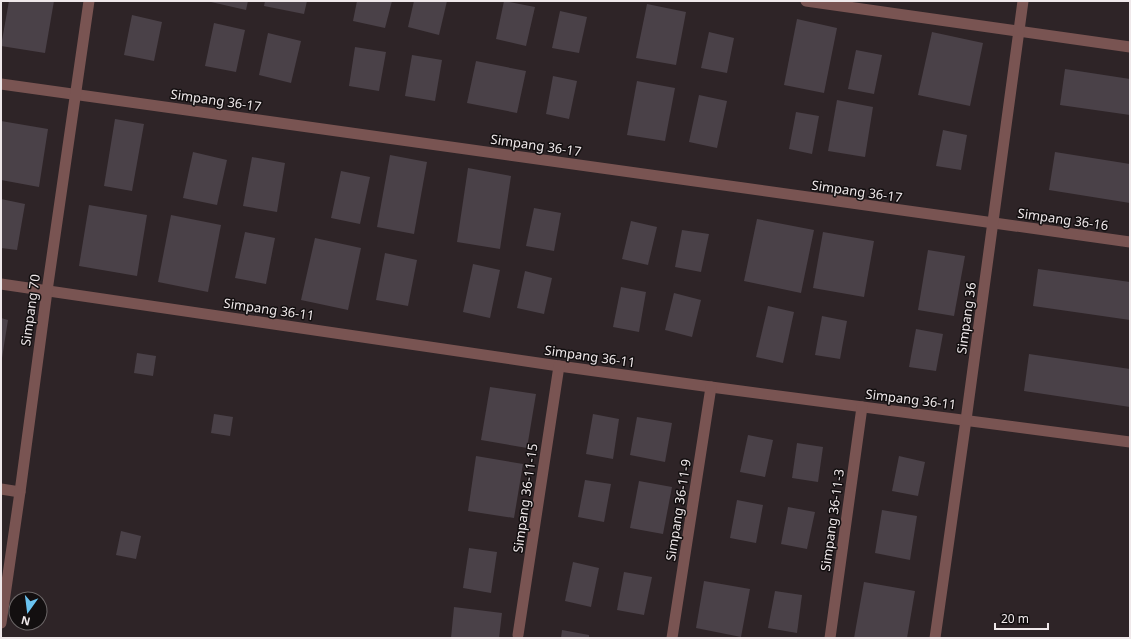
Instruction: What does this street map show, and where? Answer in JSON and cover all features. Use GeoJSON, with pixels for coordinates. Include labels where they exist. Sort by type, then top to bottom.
{"type":"FeatureCollection","features":[{"type":"Feature","properties":{"kind":"street","name":"Simpang 70"},"geometry":{"type":"LineString","coordinates":[[1,623],[89,1]]}},
{"type":"Feature","properties":{"kind":"street"},"geometry":{"type":"LineString","coordinates":[[806,1],[1130,47]]}},
{"type":"Feature","properties":{"kind":"street","name":"Simpang 36"},"geometry":{"type":"LineString","coordinates":[[935,638],[1023,1]]}},
{"type":"Feature","properties":{"kind":"street","name":"Simpang 36-17"},"geometry":{"type":"LineString","coordinates":[[1,84],[993,224]]}},
{"type":"Feature","properties":{"kind":"street","name":"Simpang 36-16"},"geometry":{"type":"LineString","coordinates":[[993,224],[1130,242]]}},
{"type":"Feature","properties":{"kind":"street","name":"Simpang 36-11"},"geometry":{"type":"LineString","coordinates":[[1,284],[559,366],[1130,442]]}},
{"type":"Feature","properties":{"kind":"street","name":"Simpang 36-11-15"},"geometry":{"type":"LineString","coordinates":[[518,635],[559,366]]}},
{"type":"Feature","properties":{"kind":"street","name":"Simpang 36-11-9"},"geometry":{"type":"LineString","coordinates":[[672,638],[711,387]]}},
{"type":"Feature","properties":{"kind":"street","name":"Simpang 36-11-3"},"geometry":{"type":"LineString","coordinates":[[830,638],[862,406]]}},
{"type":"Feature","properties":{"kind":"street"},"geometry":{"type":"LineString","coordinates":[[1,489],[20,492]]}},
{"type":"Feature","properties":{"kind":"building"},"geometry":{"type":"Polygon","coordinates":[[[9,1],[54,1],[45,53],[1,46],[9,1]]]}},
{"type":"Feature","properties":{"kind":"building"},"geometry":{"type":"Polygon","coordinates":[[[248,1],[246,10],[211,2],[248,1]]]}},
{"type":"Feature","properties":{"kind":"building"},"geometry":{"type":"Polygon","coordinates":[[[265,1],[307,1],[304,14],[264,6],[265,1]]]}},
{"type":"Feature","properties":{"kind":"building"},"geometry":{"type":"Polygon","coordinates":[[[357,1],[392,1],[385,28],[353,21],[357,1]]]}},
{"type":"Feature","properties":{"kind":"building"},"geometry":{"type":"Polygon","coordinates":[[[414,1],[447,1],[439,35],[408,27],[414,1]]]}},
{"type":"Feature","properties":{"kind":"building"},"geometry":{"type":"Polygon","coordinates":[[[504,1],[535,7],[526,46],[496,39],[504,1]]]}},
{"type":"Feature","properties":{"kind":"building"},"geometry":{"type":"Polygon","coordinates":[[[647,4],[686,12],[676,65],[636,58],[647,4]]]}},
{"type":"Feature","properties":{"kind":"building"},"geometry":{"type":"Polygon","coordinates":[[[560,11],[587,17],[579,53],[552,48],[560,11]]]}},
{"type":"Feature","properties":{"kind":"building"},"geometry":{"type":"Polygon","coordinates":[[[132,15],[162,22],[154,61],[124,55],[132,15]]]}},
{"type":"Feature","properties":{"kind":"building"},"geometry":{"type":"Polygon","coordinates":[[[797,19],[837,28],[824,93],[784,85],[797,19]]]}},
{"type":"Feature","properties":{"kind":"building"},"geometry":{"type":"Polygon","coordinates":[[[214,23],[245,30],[236,72],[205,66],[214,23]]]}},
{"type":"Feature","properties":{"kind":"building"},"geometry":{"type":"Polygon","coordinates":[[[709,32],[734,38],[727,73],[701,68],[709,32]]]}},
{"type":"Feature","properties":{"kind":"building"},"geometry":{"type":"Polygon","coordinates":[[[932,32],[983,43],[970,106],[918,95],[932,32]]]}},
{"type":"Feature","properties":{"kind":"building"},"geometry":{"type":"Polygon","coordinates":[[[268,33],[301,41],[291,83],[259,75],[268,33]]]}},
{"type":"Feature","properties":{"kind":"building"},"geometry":{"type":"Polygon","coordinates":[[[355,47],[386,52],[379,91],[349,86],[355,47]]]}},
{"type":"Feature","properties":{"kind":"building"},"geometry":{"type":"Polygon","coordinates":[[[856,50],[882,55],[874,94],[848,89],[856,50]]]}},
{"type":"Feature","properties":{"kind":"building"},"geometry":{"type":"Polygon","coordinates":[[[412,55],[442,60],[435,101],[405,96],[412,55]]]}},
{"type":"Feature","properties":{"kind":"building"},"geometry":{"type":"Polygon","coordinates":[[[476,61],[526,71],[517,113],[467,103],[476,61]]]}},
{"type":"Feature","properties":{"kind":"building"},"geometry":{"type":"Polygon","coordinates":[[[1065,69],[1130,79],[1130,115],[1060,105],[1065,69]]]}},
{"type":"Feature","properties":{"kind":"building"},"geometry":{"type":"Polygon","coordinates":[[[553,76],[577,81],[569,119],[546,114],[553,76]]]}},
{"type":"Feature","properties":{"kind":"building"},"geometry":{"type":"Polygon","coordinates":[[[637,81],[675,88],[665,141],[627,135],[637,81]]]}},
{"type":"Feature","properties":{"kind":"building"},"geometry":{"type":"Polygon","coordinates":[[[699,95],[727,101],[717,148],[689,142],[699,95]]]}},
{"type":"Feature","properties":{"kind":"building"},"geometry":{"type":"Polygon","coordinates":[[[837,100],[873,107],[865,157],[828,151],[837,100]]]}},
{"type":"Feature","properties":{"kind":"building"},"geometry":{"type":"Polygon","coordinates":[[[796,112],[819,116],[812,154],[789,149],[796,112]]]}},
{"type":"Feature","properties":{"kind":"building"},"geometry":{"type":"Polygon","coordinates":[[[115,119],[144,124],[132,191],[104,186],[115,119]]]}},
{"type":"Feature","properties":{"kind":"building"},"geometry":{"type":"Polygon","coordinates":[[[1,121],[48,129],[39,187],[1,180],[1,121]]]}},
{"type":"Feature","properties":{"kind":"building"},"geometry":{"type":"Polygon","coordinates":[[[943,130],[967,135],[961,170],[936,166],[943,130]]]}},
{"type":"Feature","properties":{"kind":"building"},"geometry":{"type":"Polygon","coordinates":[[[193,152],[227,160],[217,205],[183,198],[193,152]]]}},
{"type":"Feature","properties":{"kind":"building"},"geometry":{"type":"Polygon","coordinates":[[[1055,152],[1130,164],[1130,203],[1049,190],[1055,152]]]}},
{"type":"Feature","properties":{"kind":"building"},"geometry":{"type":"Polygon","coordinates":[[[390,155],[427,162],[414,234],[377,227],[390,155]]]}},
{"type":"Feature","properties":{"kind":"building"},"geometry":{"type":"Polygon","coordinates":[[[252,157],[285,163],[277,212],[243,206],[252,157]]]}},
{"type":"Feature","properties":{"kind":"building"},"geometry":{"type":"Polygon","coordinates":[[[468,168],[511,176],[500,249],[457,242],[468,168]]]}},
{"type":"Feature","properties":{"kind":"building"},"geometry":{"type":"Polygon","coordinates":[[[341,171],[370,177],[360,224],[331,218],[341,171]]]}},
{"type":"Feature","properties":{"kind":"building"},"geometry":{"type":"Polygon","coordinates":[[[1,199],[25,204],[17,250],[1,248],[1,199]]]}},
{"type":"Feature","properties":{"kind":"building"},"geometry":{"type":"Polygon","coordinates":[[[89,205],[147,215],[137,276],[79,266],[89,205]]]}},
{"type":"Feature","properties":{"kind":"building"},"geometry":{"type":"Polygon","coordinates":[[[534,208],[561,213],[554,251],[526,246],[534,208]]]}},
{"type":"Feature","properties":{"kind":"building"},"geometry":{"type":"Polygon","coordinates":[[[171,215],[221,225],[208,292],[158,282],[171,215]]]}},
{"type":"Feature","properties":{"kind":"building"},"geometry":{"type":"Polygon","coordinates":[[[757,219],[814,230],[801,293],[744,281],[757,219]]]}},
{"type":"Feature","properties":{"kind":"building"},"geometry":{"type":"Polygon","coordinates":[[[631,221],[657,227],[648,265],[622,259],[631,221]]]}},
{"type":"Feature","properties":{"kind":"building"},"geometry":{"type":"Polygon","coordinates":[[[682,230],[709,234],[701,272],[675,267],[682,230]]]}},
{"type":"Feature","properties":{"kind":"building"},"geometry":{"type":"Polygon","coordinates":[[[245,232],[275,238],[266,284],[235,278],[245,232]]]}},
{"type":"Feature","properties":{"kind":"building"},"geometry":{"type":"Polygon","coordinates":[[[823,232],[874,241],[864,297],[813,288],[823,232]]]}},
{"type":"Feature","properties":{"kind":"building"},"geometry":{"type":"Polygon","coordinates":[[[315,238],[361,248],[348,310],[301,300],[315,238]]]}},
{"type":"Feature","properties":{"kind":"building"},"geometry":{"type":"Polygon","coordinates":[[[928,250],[965,256],[954,316],[918,310],[928,250]]]}},
{"type":"Feature","properties":{"kind":"building"},"geometry":{"type":"Polygon","coordinates":[[[385,253],[417,260],[408,306],[376,300],[385,253]]]}},
{"type":"Feature","properties":{"kind":"building"},"geometry":{"type":"Polygon","coordinates":[[[473,264],[500,270],[490,318],[463,312],[473,264]]]}},
{"type":"Feature","properties":{"kind":"building"},"geometry":{"type":"Polygon","coordinates":[[[1038,269],[1130,282],[1130,320],[1033,306],[1038,269]]]}},
{"type":"Feature","properties":{"kind":"building"},"geometry":{"type":"Polygon","coordinates":[[[525,271],[552,278],[544,314],[517,308],[525,271]]]}},
{"type":"Feature","properties":{"kind":"building"},"geometry":{"type":"Polygon","coordinates":[[[621,287],[646,292],[639,332],[613,327],[621,287]]]}},
{"type":"Feature","properties":{"kind":"building"},"geometry":{"type":"Polygon","coordinates":[[[674,293],[701,300],[692,337],[665,330],[674,293]]]}},
{"type":"Feature","properties":{"kind":"building"},"geometry":{"type":"Polygon","coordinates":[[[768,306],[794,312],[783,363],[756,357],[768,306]]]}},
{"type":"Feature","properties":{"kind":"building"},"geometry":{"type":"Polygon","coordinates":[[[822,316],[847,321],[840,359],[815,355],[822,316]]]}},
{"type":"Feature","properties":{"kind":"building"},"geometry":{"type":"Polygon","coordinates":[[[1,318],[8,320],[2,358],[1,358],[1,318]]]}},
{"type":"Feature","properties":{"kind":"building"},"geometry":{"type":"Polygon","coordinates":[[[916,329],[943,334],[936,371],[909,367],[916,329]]]}},
{"type":"Feature","properties":{"kind":"building"},"geometry":{"type":"Polygon","coordinates":[[[137,353],[156,356],[153,376],[134,373],[137,353]]]}},
{"type":"Feature","properties":{"kind":"building"},"geometry":{"type":"Polygon","coordinates":[[[1029,354],[1130,369],[1130,407],[1024,391],[1029,354]]]}},
{"type":"Feature","properties":{"kind":"building"},"geometry":{"type":"Polygon","coordinates":[[[490,387],[536,394],[527,448],[481,440],[490,387]]]}},
{"type":"Feature","properties":{"kind":"building"},"geometry":{"type":"Polygon","coordinates":[[[214,414],[233,417],[230,436],[211,433],[214,414]]]}},
{"type":"Feature","properties":{"kind":"building"},"geometry":{"type":"Polygon","coordinates":[[[593,414],[619,419],[613,459],[586,454],[593,414]]]}},
{"type":"Feature","properties":{"kind":"building"},"geometry":{"type":"Polygon","coordinates":[[[637,417],[672,423],[665,462],[630,455],[637,417]]]}},
{"type":"Feature","properties":{"kind":"building"},"geometry":{"type":"Polygon","coordinates":[[[748,435],[773,440],[765,477],[740,472],[748,435]]]}},
{"type":"Feature","properties":{"kind":"building"},"geometry":{"type":"Polygon","coordinates":[[[797,443],[823,447],[818,482],[792,478],[797,443]]]}},
{"type":"Feature","properties":{"kind":"building"},"geometry":{"type":"Polygon","coordinates":[[[476,456],[523,464],[514,518],[468,511],[476,456]]]}},
{"type":"Feature","properties":{"kind":"building"},"geometry":{"type":"Polygon","coordinates":[[[899,456],[925,462],[918,496],[892,491],[899,456]]]}},
{"type":"Feature","properties":{"kind":"building"},"geometry":{"type":"Polygon","coordinates":[[[585,480],[611,484],[604,522],[578,517],[585,480]]]}},
{"type":"Feature","properties":{"kind":"building"},"geometry":{"type":"Polygon","coordinates":[[[639,481],[672,487],[663,534],[630,528],[639,481]]]}},
{"type":"Feature","properties":{"kind":"building"},"geometry":{"type":"Polygon","coordinates":[[[737,500],[763,505],[756,543],[730,538],[737,500]]]}},
{"type":"Feature","properties":{"kind":"building"},"geometry":{"type":"Polygon","coordinates":[[[788,507],[815,512],[807,549],[781,544],[788,507]]]}},
{"type":"Feature","properties":{"kind":"building"},"geometry":{"type":"Polygon","coordinates":[[[882,510],[917,516],[910,560],[875,553],[882,510]]]}},
{"type":"Feature","properties":{"kind":"building"},"geometry":{"type":"Polygon","coordinates":[[[121,531],[141,536],[136,559],[116,555],[121,531]]]}},
{"type":"Feature","properties":{"kind":"building"},"geometry":{"type":"Polygon","coordinates":[[[469,548],[497,552],[491,593],[463,588],[469,548]]]}},
{"type":"Feature","properties":{"kind":"building"},"geometry":{"type":"Polygon","coordinates":[[[573,562],[599,568],[591,607],[565,601],[573,562]]]}},
{"type":"Feature","properties":{"kind":"building"},"geometry":{"type":"Polygon","coordinates":[[[624,572],[652,577],[644,615],[617,610],[624,572]]]}},
{"type":"Feature","properties":{"kind":"building"},"geometry":{"type":"Polygon","coordinates":[[[704,581],[750,589],[741,637],[696,628],[704,581]]]}},
{"type":"Feature","properties":{"kind":"building"},"geometry":{"type":"Polygon","coordinates":[[[864,582],[915,591],[907,638],[854,638],[864,582]]]}},
{"type":"Feature","properties":{"kind":"building"},"geometry":{"type":"Polygon","coordinates":[[[775,591],[802,595],[797,633],[768,628],[775,591]]]}},
{"type":"Feature","properties":{"kind":"building"},"geometry":{"type":"Polygon","coordinates":[[[454,607],[502,613],[499,638],[451,638],[454,607]]]}},
{"type":"Feature","properties":{"kind":"building"},"geometry":{"type":"Polygon","coordinates":[[[562,630],[589,635],[589,638],[561,638],[562,630]]]}}]}
